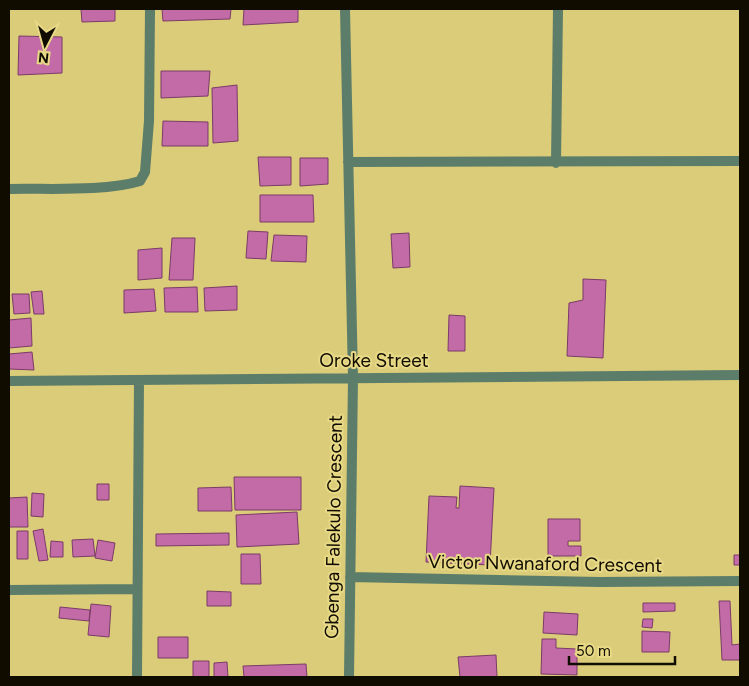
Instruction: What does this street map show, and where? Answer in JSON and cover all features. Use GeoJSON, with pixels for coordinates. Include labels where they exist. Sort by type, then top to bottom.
{"type":"FeatureCollection","features":[{"type":"Feature","properties":{"kind":"street"},"geometry":{"type":"LineString","coordinates":[[9,189],[83,188],[130,184],[140,181],[145,172],[148,121],[150,9]]}},
{"type":"Feature","properties":{"kind":"street","name":"Gbenga Falekulo Crescent"},"geometry":{"type":"LineString","coordinates":[[345,9],[353,378],[349,677]]}},
{"type":"Feature","properties":{"kind":"street"},"geometry":{"type":"LineString","coordinates":[[556,162],[558,9]]}},
{"type":"Feature","properties":{"kind":"street"},"geometry":{"type":"LineString","coordinates":[[348,162],[740,161]]}},
{"type":"Feature","properties":{"kind":"street","name":"Oroke Street"},"geometry":{"type":"LineString","coordinates":[[9,381],[740,375]]}},
{"type":"Feature","properties":{"kind":"street"},"geometry":{"type":"LineString","coordinates":[[137,677],[139,380]]}},
{"type":"Feature","properties":{"kind":"street","name":"Victor Nwanaford Crescent"},"geometry":{"type":"LineString","coordinates":[[350,577],[600,582],[740,581]]}},
{"type":"Feature","properties":{"kind":"street"},"geometry":{"type":"LineString","coordinates":[[9,590],[138,589]]}},
{"type":"Feature","properties":{"kind":"building"},"geometry":{"type":"Polygon","coordinates":[[[81,9],[115,9],[115,21],[82,22],[81,9]]]}},
{"type":"Feature","properties":{"kind":"building"},"geometry":{"type":"Polygon","coordinates":[[[162,9],[231,9],[230,19],[163,21],[162,9]]]}},
{"type":"Feature","properties":{"kind":"building"},"geometry":{"type":"Polygon","coordinates":[[[244,9],[298,9],[298,22],[243,25],[244,9]]]}},
{"type":"Feature","properties":{"kind":"building"},"geometry":{"type":"Polygon","coordinates":[[[19,36],[62,37],[62,73],[18,75],[19,36]]]}},
{"type":"Feature","properties":{"kind":"building"},"geometry":{"type":"Polygon","coordinates":[[[161,71],[210,71],[208,96],[161,98],[161,71]]]}},
{"type":"Feature","properties":{"kind":"building"},"geometry":{"type":"Polygon","coordinates":[[[237,85],[238,141],[213,143],[212,88],[237,85]]]}},
{"type":"Feature","properties":{"kind":"building"},"geometry":{"type":"Polygon","coordinates":[[[163,121],[208,122],[208,146],[162,146],[163,121]]]}},
{"type":"Feature","properties":{"kind":"building"},"geometry":{"type":"Polygon","coordinates":[[[258,157],[291,157],[291,185],[260,186],[258,157]]]}},
{"type":"Feature","properties":{"kind":"building"},"geometry":{"type":"Polygon","coordinates":[[[300,158],[328,158],[328,184],[300,186],[300,158]]]}},
{"type":"Feature","properties":{"kind":"building"},"geometry":{"type":"Polygon","coordinates":[[[260,195],[313,195],[314,222],[260,222],[260,195]]]}},
{"type":"Feature","properties":{"kind":"building"},"geometry":{"type":"Polygon","coordinates":[[[248,231],[268,232],[266,259],[246,258],[248,231]]]}},
{"type":"Feature","properties":{"kind":"building"},"geometry":{"type":"Polygon","coordinates":[[[409,233],[410,267],[393,268],[391,234],[409,233]]]}},
{"type":"Feature","properties":{"kind":"building"},"geometry":{"type":"Polygon","coordinates":[[[274,235],[307,236],[306,262],[271,261],[274,235]]]}},
{"type":"Feature","properties":{"kind":"building"},"geometry":{"type":"Polygon","coordinates":[[[172,238],[195,238],[193,280],[169,280],[172,238]]]}},
{"type":"Feature","properties":{"kind":"building"},"geometry":{"type":"Polygon","coordinates":[[[162,248],[162,278],[138,280],[138,250],[162,248]]]}},
{"type":"Feature","properties":{"kind":"building"},"geometry":{"type":"Polygon","coordinates":[[[583,279],[606,280],[603,358],[567,356],[569,303],[583,300],[583,279]]]}},
{"type":"Feature","properties":{"kind":"building"},"geometry":{"type":"Polygon","coordinates":[[[237,286],[237,310],[205,311],[204,288],[237,286]]]}},
{"type":"Feature","properties":{"kind":"building"},"geometry":{"type":"Polygon","coordinates":[[[197,287],[198,312],[165,312],[164,288],[197,287]]]}},
{"type":"Feature","properties":{"kind":"building"},"geometry":{"type":"Polygon","coordinates":[[[154,289],[156,311],[124,313],[124,290],[154,289]]]}},
{"type":"Feature","properties":{"kind":"building"},"geometry":{"type":"Polygon","coordinates":[[[42,291],[44,314],[34,314],[31,292],[42,291]]]}},
{"type":"Feature","properties":{"kind":"building"},"geometry":{"type":"Polygon","coordinates":[[[12,294],[29,294],[30,313],[14,314],[12,294]]]}},
{"type":"Feature","properties":{"kind":"building"},"geometry":{"type":"Polygon","coordinates":[[[449,315],[465,316],[465,351],[448,351],[449,315]]]}},
{"type":"Feature","properties":{"kind":"building"},"geometry":{"type":"Polygon","coordinates":[[[31,318],[32,346],[9,348],[9,320],[31,318]]]}},
{"type":"Feature","properties":{"kind":"building"},"geometry":{"type":"Polygon","coordinates":[[[32,352],[34,370],[9,369],[9,354],[32,352]]]}},
{"type":"Feature","properties":{"kind":"building"},"geometry":{"type":"Polygon","coordinates":[[[234,477],[301,477],[301,510],[235,510],[234,477]]]}},
{"type":"Feature","properties":{"kind":"building"},"geometry":{"type":"Polygon","coordinates":[[[97,484],[109,484],[109,500],[97,500],[97,484]]]}},
{"type":"Feature","properties":{"kind":"building"},"geometry":{"type":"Polygon","coordinates":[[[460,486],[494,488],[490,565],[426,562],[429,496],[457,497],[456,508],[459,508],[460,486]]]}},
{"type":"Feature","properties":{"kind":"building"},"geometry":{"type":"Polygon","coordinates":[[[231,487],[232,511],[198,511],[198,488],[231,487]]]}},
{"type":"Feature","properties":{"kind":"building"},"geometry":{"type":"Polygon","coordinates":[[[32,493],[44,494],[43,517],[31,516],[32,493]]]}},
{"type":"Feature","properties":{"kind":"building"},"geometry":{"type":"Polygon","coordinates":[[[27,497],[28,527],[9,527],[9,498],[27,497]]]}},
{"type":"Feature","properties":{"kind":"building"},"geometry":{"type":"Polygon","coordinates":[[[297,512],[299,544],[237,547],[236,515],[297,512]]]}},
{"type":"Feature","properties":{"kind":"building"},"geometry":{"type":"Polygon","coordinates":[[[548,519],[580,519],[580,541],[568,541],[568,546],[581,546],[581,556],[548,556],[548,519]]]}},
{"type":"Feature","properties":{"kind":"building"},"geometry":{"type":"Polygon","coordinates":[[[43,529],[48,560],[39,561],[33,531],[43,529]]]}},
{"type":"Feature","properties":{"kind":"building"},"geometry":{"type":"Polygon","coordinates":[[[17,531],[28,531],[28,559],[17,559],[17,531]]]}},
{"type":"Feature","properties":{"kind":"building"},"geometry":{"type":"Polygon","coordinates":[[[229,533],[229,545],[156,546],[156,534],[229,533]]]}},
{"type":"Feature","properties":{"kind":"building"},"geometry":{"type":"Polygon","coordinates":[[[93,539],[95,556],[73,557],[72,540],[93,539]]]}},
{"type":"Feature","properties":{"kind":"building"},"geometry":{"type":"Polygon","coordinates":[[[98,540],[115,543],[112,561],[95,558],[98,540]]]}},
{"type":"Feature","properties":{"kind":"building"},"geometry":{"type":"Polygon","coordinates":[[[51,541],[63,542],[63,557],[50,557],[51,541]]]}},
{"type":"Feature","properties":{"kind":"building"},"geometry":{"type":"Polygon","coordinates":[[[241,554],[260,554],[261,584],[241,584],[241,554]]]}},
{"type":"Feature","properties":{"kind":"building"},"geometry":{"type":"Polygon","coordinates":[[[734,555],[740,555],[740,565],[734,565],[734,555]]]}},
{"type":"Feature","properties":{"kind":"building"},"geometry":{"type":"Polygon","coordinates":[[[207,591],[231,592],[231,606],[207,606],[207,591]]]}},
{"type":"Feature","properties":{"kind":"building"},"geometry":{"type":"Polygon","coordinates":[[[719,601],[730,601],[732,645],[740,644],[740,660],[722,660],[719,601]]]}},
{"type":"Feature","properties":{"kind":"building"},"geometry":{"type":"Polygon","coordinates":[[[643,603],[675,603],[675,611],[643,612],[643,603]]]}},
{"type":"Feature","properties":{"kind":"building"},"geometry":{"type":"Polygon","coordinates":[[[91,604],[111,606],[109,637],[88,635],[91,604]]]}},
{"type":"Feature","properties":{"kind":"building"},"geometry":{"type":"Polygon","coordinates":[[[60,607],[90,610],[89,621],[59,618],[60,607]]]}},
{"type":"Feature","properties":{"kind":"building"},"geometry":{"type":"Polygon","coordinates":[[[544,612],[578,614],[577,635],[543,633],[544,612]]]}},
{"type":"Feature","properties":{"kind":"building"},"geometry":{"type":"Polygon","coordinates":[[[643,619],[653,619],[652,628],[642,627],[643,619]]]}},
{"type":"Feature","properties":{"kind":"building"},"geometry":{"type":"Polygon","coordinates":[[[642,631],[670,632],[669,652],[642,652],[642,631]]]}},
{"type":"Feature","properties":{"kind":"building"},"geometry":{"type":"Polygon","coordinates":[[[158,637],[188,637],[188,658],[158,658],[158,637]]]}},
{"type":"Feature","properties":{"kind":"building"},"geometry":{"type":"Polygon","coordinates":[[[542,639],[556,639],[556,648],[577,649],[577,675],[541,674],[542,639]]]}},
{"type":"Feature","properties":{"kind":"building"},"geometry":{"type":"Polygon","coordinates":[[[496,655],[497,677],[460,677],[458,657],[496,655]]]}},
{"type":"Feature","properties":{"kind":"building"},"geometry":{"type":"Polygon","coordinates":[[[193,661],[209,661],[209,677],[193,677],[193,661]]]}},
{"type":"Feature","properties":{"kind":"building"},"geometry":{"type":"Polygon","coordinates":[[[227,662],[228,677],[214,677],[214,663],[227,662]]]}},
{"type":"Feature","properties":{"kind":"building"},"geometry":{"type":"Polygon","coordinates":[[[306,664],[307,677],[244,677],[243,666],[306,664]]]}}]}
